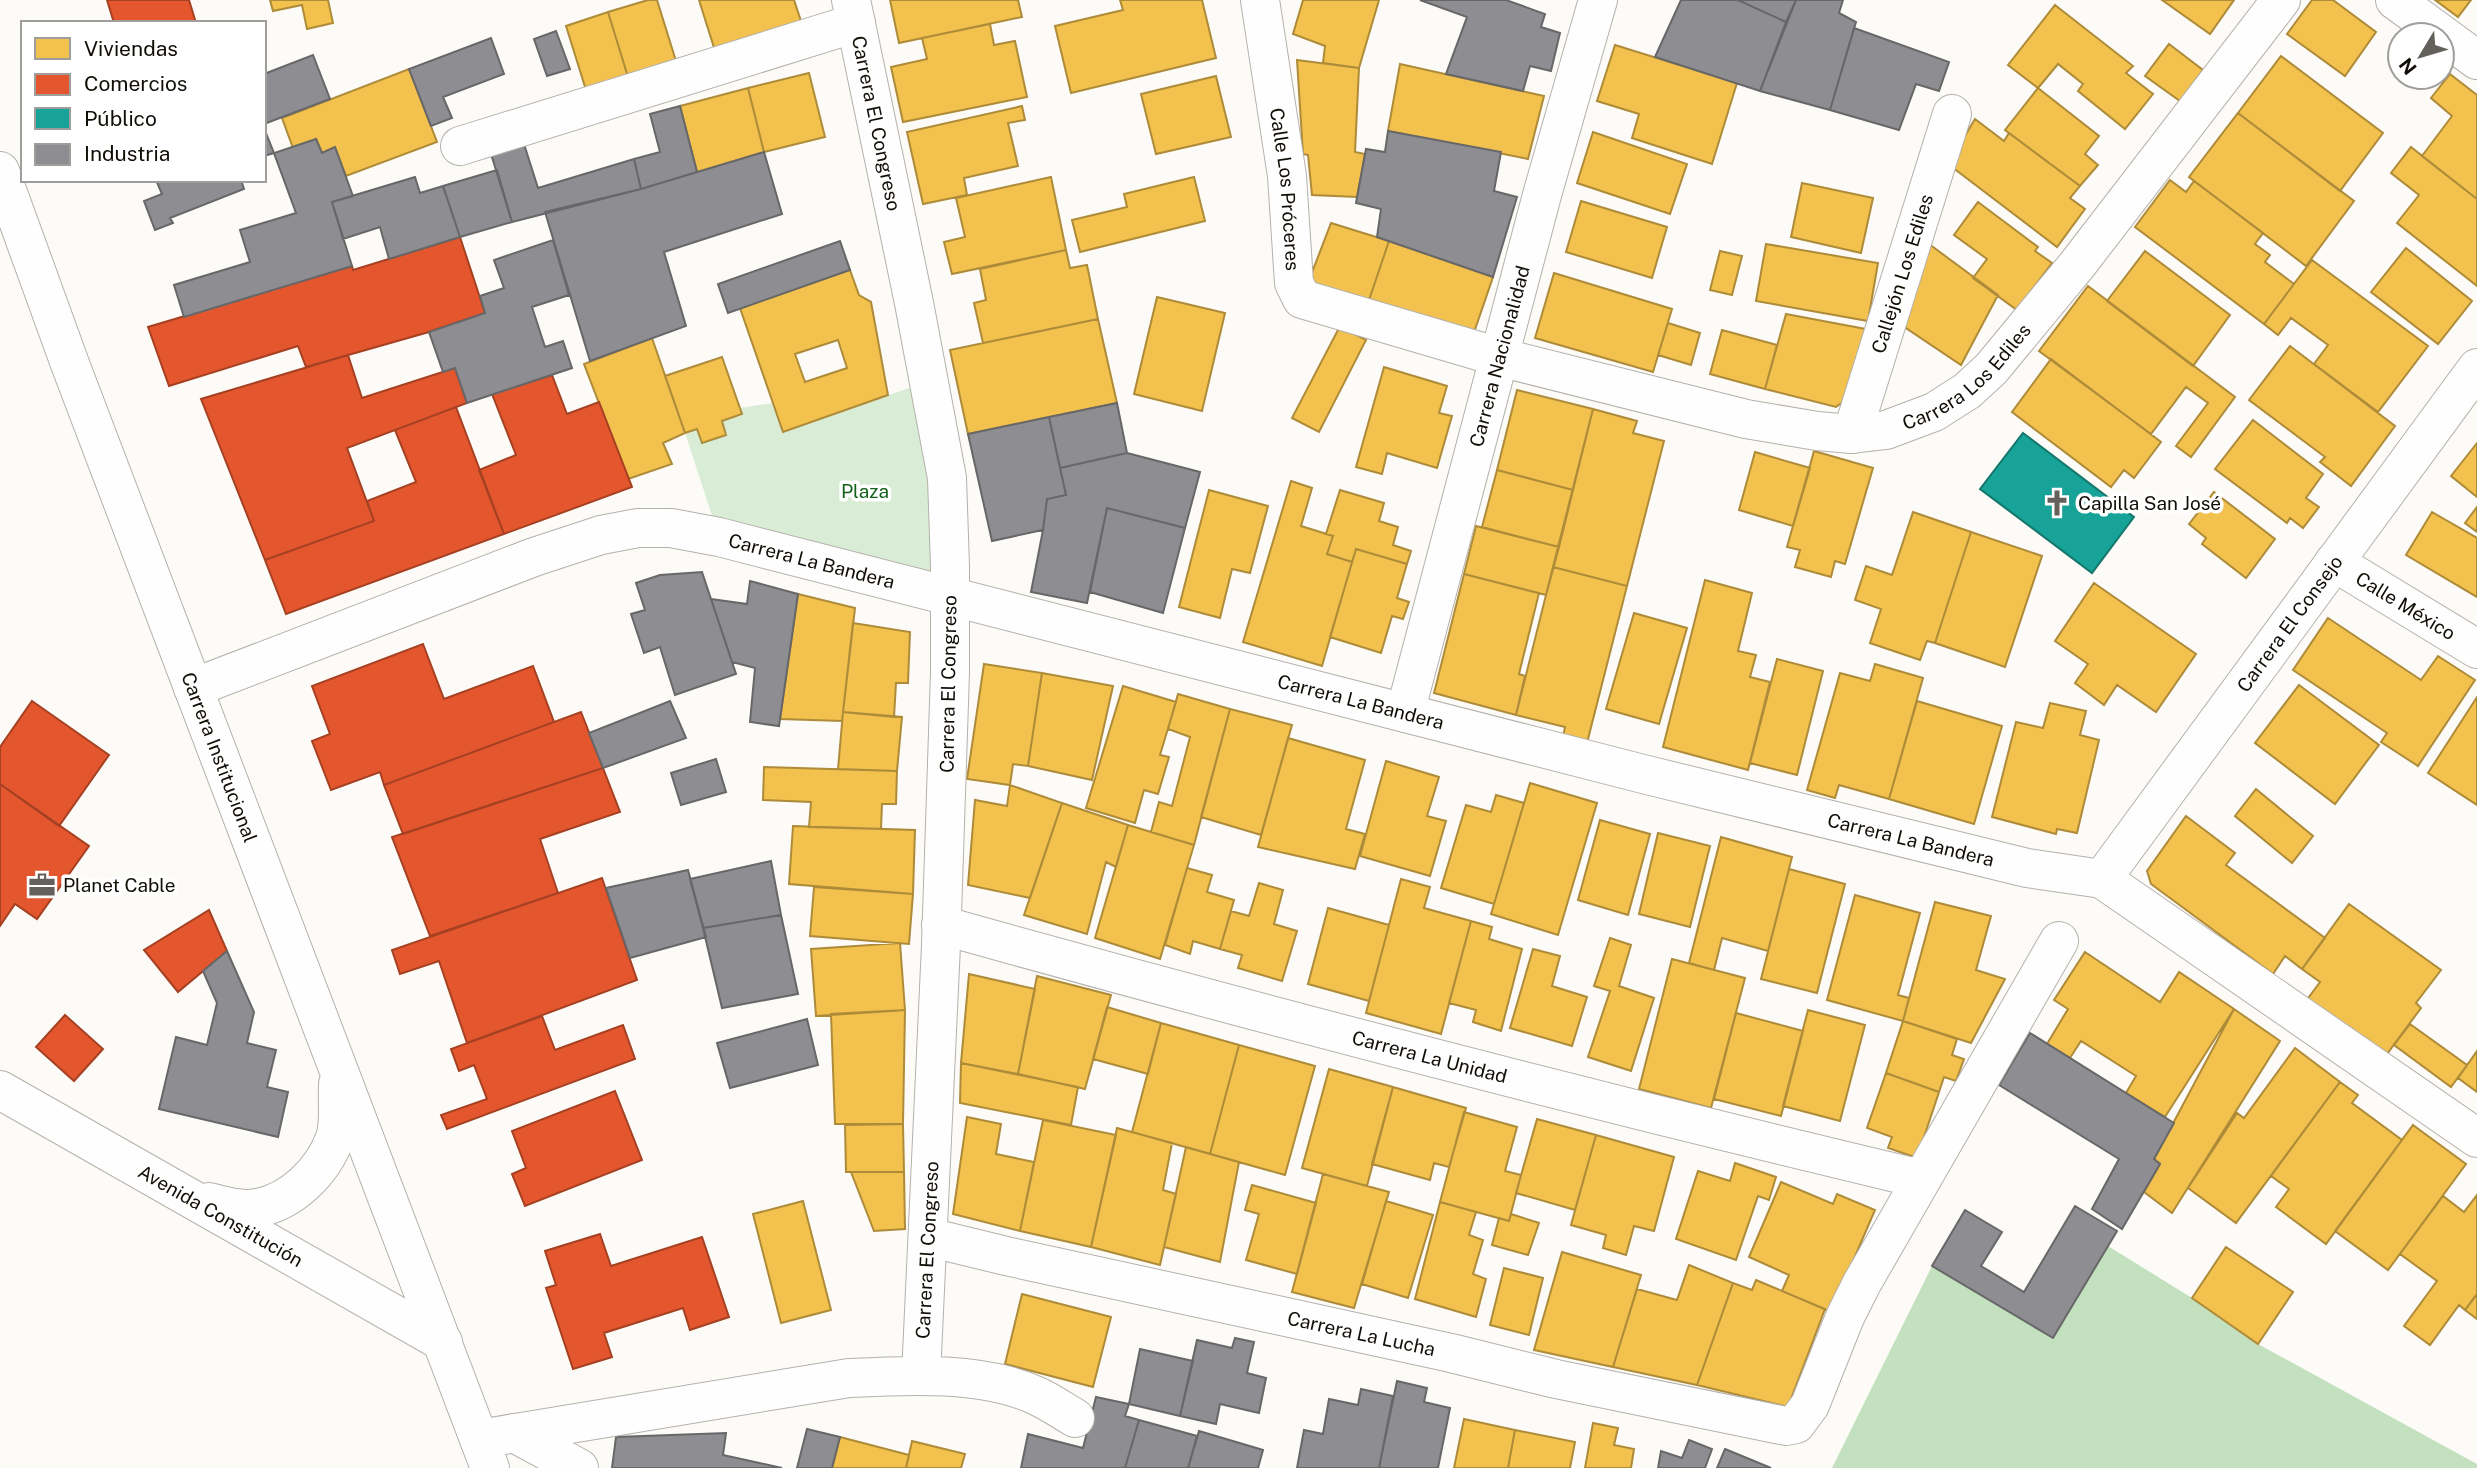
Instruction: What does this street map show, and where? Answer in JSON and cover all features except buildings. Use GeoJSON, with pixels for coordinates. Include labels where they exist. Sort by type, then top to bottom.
{"type":"FeatureCollection","features":[{"type":"Feature","properties":{"kind":"street","name":"Calle Los Próceres"},"geometry":{"type":"LineString","coordinates":[[1260,0],[1287,176],[1294,283],[1297,293],[1302,299],[1317,305],[1499,357]]}},
{"type":"Feature","properties":{"kind":"street","name":"Carrera Los Ediles"},"geometry":{"type":"LineString","coordinates":[[1499,357],[1746,419],[1817,431],[1852,434],[1886,430],[1934,412],[1967,391],[1991,369],[2077,265],[2281,0]]}},
{"type":"Feature","properties":{"kind":"street"},"geometry":{"type":"LineString","coordinates":[[2395,0],[2477,60]]}},
{"type":"Feature","properties":{"kind":"street","name":"Carrera Nacionalidad"},"geometry":{"type":"LineString","coordinates":[[1405,713],[1592,2]]}},
{"type":"Feature","properties":{"kind":"street"},"geometry":{"type":"LineString","coordinates":[[460,146],[854,12]]}},
{"type":"Feature","properties":{"kind":"street","name":"Carrera El Congreso"},"geometry":{"type":"LineString","coordinates":[[854,12],[947,478],[950,596],[941,925],[921,1376]]}},
{"type":"Feature","properties":{"kind":"street","name":"Callejón Los Ediles"},"geometry":{"type":"LineString","coordinates":[[1852,434],[1952,114]]}},
{"type":"Feature","properties":{"kind":"street","name":"Carrera Institucional"},"geometry":{"type":"LineString","coordinates":[[0,171],[70,364],[443,1342],[494,1447]]}},
{"type":"Feature","properties":{"kind":"street","name":"Carrera El Consejo"},"geometry":{"type":"LineString","coordinates":[[2102,879],[2477,368]]}},
{"type":"Feature","properties":{"kind":"street","name":"Carrera La Bandera"},"geometry":{"type":"LineString","coordinates":[[193,688],[534,557],[601,535],[638,528],[671,528],[719,537],[1405,713],[2027,868],[2102,879],[2477,1138]]}},
{"type":"Feature","properties":{"kind":"street","name":"Calle México"},"geometry":{"type":"LineString","coordinates":[[2334,562],[2477,649]]}},
{"type":"Feature","properties":{"kind":"street","name":"Carrera La Unidad"},"geometry":{"type":"LineString","coordinates":[[941,925],[1418,1054],[1921,1179]]}},
{"type":"Feature","properties":{"kind":"street"},"geometry":{"type":"LineString","coordinates":[[1921,1179],[2059,941]]}},
{"type":"Feature","properties":{"kind":"street"},"geometry":{"type":"LineString","coordinates":[[188,1196],[232,1208],[256,1209],[278,1201],[301,1186],[322,1165],[336,1136],[339,1072]]}},
{"type":"Feature","properties":{"kind":"street","name":"Avenida Constitución"},"geometry":{"type":"LineString","coordinates":[[0,1090],[443,1342]]}},
{"type":"Feature","properties":{"kind":"street","name":"Carrera La Lucha"},"geometry":{"type":"LineString","coordinates":[[928,1237],[1398,1341],[1556,1379],[1786,1426],[1796,1424],[1811,1405],[1845,1317],[1921,1179]]}},
{"type":"Feature","properties":{"kind":"street"},"geometry":{"type":"LineString","coordinates":[[494,1447],[849,1378],[921,1376],[980,1379],[1037,1395],[1075,1418]]}},
{"type":"Feature","properties":{"kind":"street"},"geometry":{"type":"LineString","coordinates":[[494,1447],[579,1468]]}},
{"type":"Feature","properties":{"kind":"green space","name":"Plaza"},"geometry":{"type":"Polygon","coordinates":[[[929,381],[950,596],[719,537],[685,433],[697,429],[703,443],[726,435],[722,421],[742,414],[740,408],[773,403],[784,432],[929,381]]]}},
{"type":"Feature","properties":{"kind":"green space"},"geometry":{"type":"Polygon","coordinates":[[[2108,1246],[2192,1298],[2258,1344],[2477,1464],[2477,1468],[1832,1468],[1932,1266],[2053,1338],[2108,1246]]]}},
{"type":"Feature","properties":{"kind":"place","name":"Capilla San José"},"geometry":{"type":"Point","coordinates":[2057,503]}},
{"type":"Feature","properties":{"kind":"place","name":"Planet Cable"},"geometry":{"type":"Point","coordinates":[42,885]}}]}
